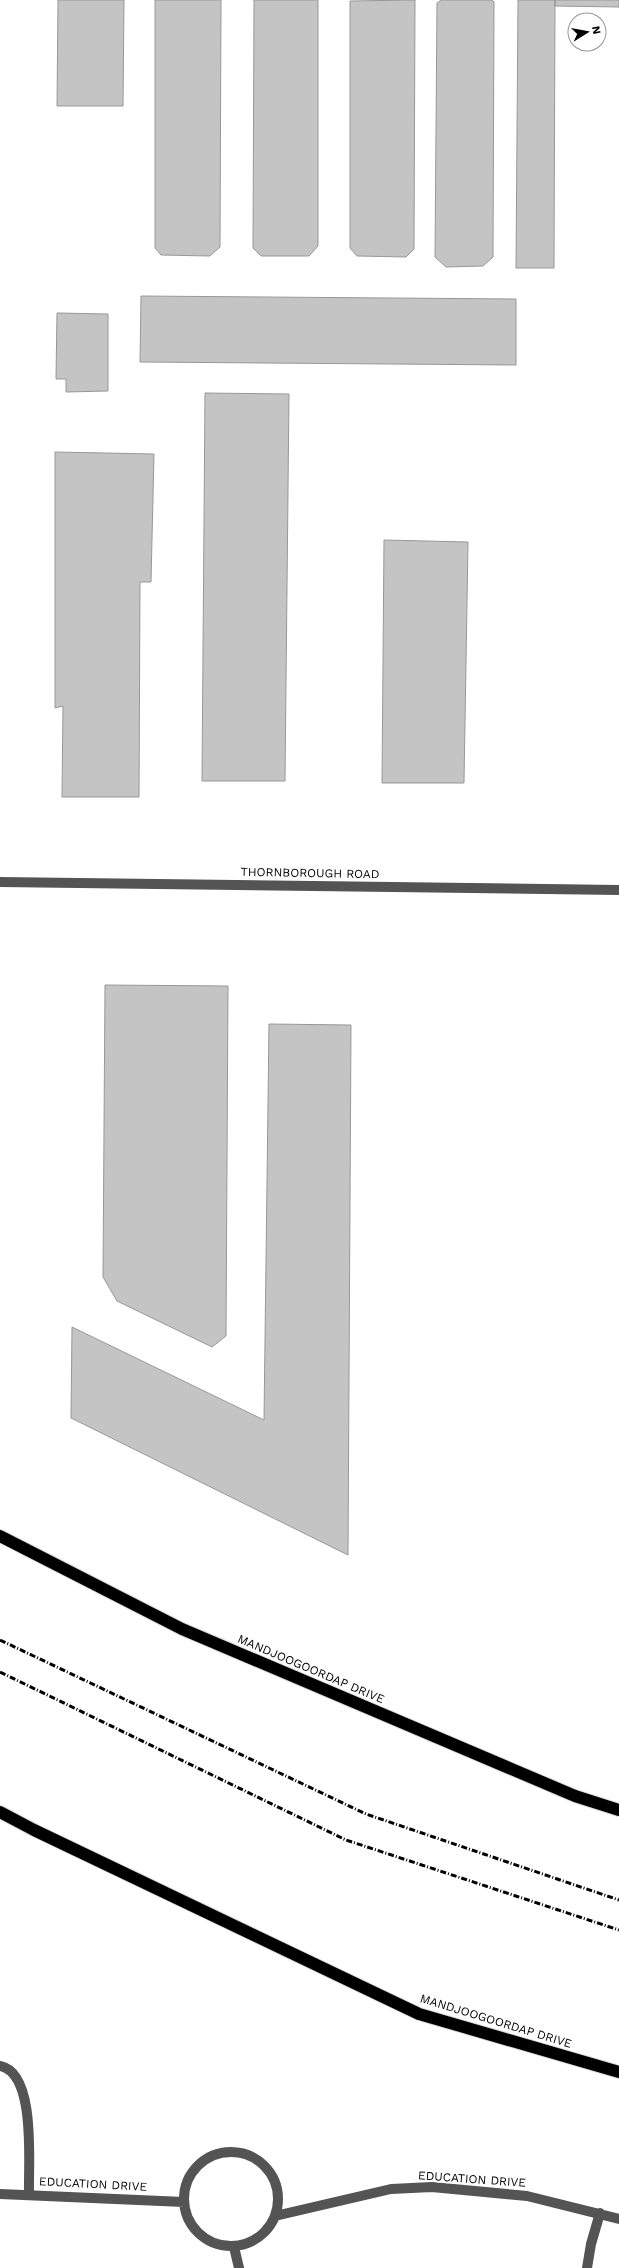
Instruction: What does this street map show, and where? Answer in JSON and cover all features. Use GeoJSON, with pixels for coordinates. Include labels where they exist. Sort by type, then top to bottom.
{"type":"FeatureCollection","features":[{"type":"Feature","properties":{"kind":"highway","name":"MANDJOOGOORDAP DRIVE"},"geometry":{"type":"LineString","coordinates":[[0,1536],[182,1630],[575,1796],[619,1810]]}},
{"type":"Feature","properties":{"kind":"highway","name":"MANDJOOGOORDAP DRIVE"},"geometry":{"type":"LineString","coordinates":[[0,1812],[34,1830],[419,2014],[619,2072]]}},
{"type":"Feature","properties":{"kind":"street","name":"THORNBOROUGH ROAD"},"geometry":{"type":"LineString","coordinates":[[0,882],[619,890]]}},
{"type":"Feature","properties":{"kind":"street"},"geometry":{"type":"LineString","coordinates":[[0,2066],[6,2067],[20,2083],[27,2106],[29,2195]]}},
{"type":"Feature","properties":{"kind":"street"},"geometry":{"type":"LineString","coordinates":[[231,2152],[246,2154],[260,2161],[274,2179],[278,2201],[275,2216],[269,2228],[259,2238],[234,2247],[219,2245],[206,2239],[195,2229],[188,2216],[184,2202],[186,2186],[192,2173],[202,2161],[216,2154],[231,2152]]}},
{"type":"Feature","properties":{"kind":"street","name":"EDUCATION DRIVE"},"geometry":{"type":"LineString","coordinates":[[275,2216],[391,2189],[432,2188],[527,2196],[600,2213],[619,2219]]}},
{"type":"Feature","properties":{"kind":"street","name":"EDUCATION DRIVE"},"geometry":{"type":"LineString","coordinates":[[0,2194],[184,2202]]}},
{"type":"Feature","properties":{"kind":"street"},"geometry":{"type":"LineString","coordinates":[[587,2268],[591,2244],[600,2213]]}},
{"type":"Feature","properties":{"kind":"street"},"geometry":{"type":"LineString","coordinates":[[234,2247],[239,2268]]}},
{"type":"Feature","properties":{"kind":"building"},"geometry":{"type":"Polygon","coordinates":[[[58,0],[124,0],[123,106],[57,106],[58,0]]]}},
{"type":"Feature","properties":{"kind":"building"},"geometry":{"type":"Polygon","coordinates":[[[155,0],[221,0],[220,247],[210,256],[161,255],[155,248],[155,0]]]}},
{"type":"Feature","properties":{"kind":"building"},"geometry":{"type":"Polygon","coordinates":[[[254,0],[318,0],[318,246],[309,256],[261,256],[253,248],[254,0]]]}},
{"type":"Feature","properties":{"kind":"building"},"geometry":{"type":"Polygon","coordinates":[[[415,0],[414,249],[406,257],[357,256],[350,248],[350,1],[415,0]]]}},
{"type":"Feature","properties":{"kind":"building"},"geometry":{"type":"Polygon","coordinates":[[[441,0],[492,0],[494,2],[493,257],[483,266],[446,267],[435,257],[437,3],[441,0]]]}},
{"type":"Feature","properties":{"kind":"building"},"geometry":{"type":"Polygon","coordinates":[[[518,0],[555,0],[554,268],[516,268],[518,0]]]}},
{"type":"Feature","properties":{"kind":"building"},"geometry":{"type":"Polygon","coordinates":[[[555,0],[619,0],[619,7],[555,6],[555,0]]]}},
{"type":"Feature","properties":{"kind":"building"},"geometry":{"type":"Polygon","coordinates":[[[141,296],[516,299],[516,365],[140,362],[141,296]]]}},
{"type":"Feature","properties":{"kind":"building"},"geometry":{"type":"Polygon","coordinates":[[[57,313],[108,314],[108,391],[66,392],[66,379],[56,379],[57,313]]]}},
{"type":"Feature","properties":{"kind":"building"},"geometry":{"type":"Polygon","coordinates":[[[205,393],[289,394],[285,781],[202,781],[205,393]]]}},
{"type":"Feature","properties":{"kind":"building"},"geometry":{"type":"Polygon","coordinates":[[[55,452],[154,454],[151,582],[140,582],[139,797],[62,797],[63,706],[55,708],[55,452]]]}},
{"type":"Feature","properties":{"kind":"building"},"geometry":{"type":"Polygon","coordinates":[[[384,540],[468,542],[464,783],[382,783],[384,540]]]}},
{"type":"Feature","properties":{"kind":"building"},"geometry":{"type":"Polygon","coordinates":[[[105,985],[228,986],[226,1336],[212,1347],[117,1301],[103,1277],[105,985]]]}},
{"type":"Feature","properties":{"kind":"building"},"geometry":{"type":"Polygon","coordinates":[[[269,1024],[351,1025],[348,1555],[71,1418],[72,1327],[264,1420],[269,1024]]]}},
{"type":"Feature","properties":{"kind":"railway"},"geometry":{"type":"LineString","coordinates":[[0,1640],[366,1814],[619,1900]]}},
{"type":"Feature","properties":{"kind":"railway"},"geometry":{"type":"LineString","coordinates":[[0,1672],[346,1840],[619,1930]]}}]}
